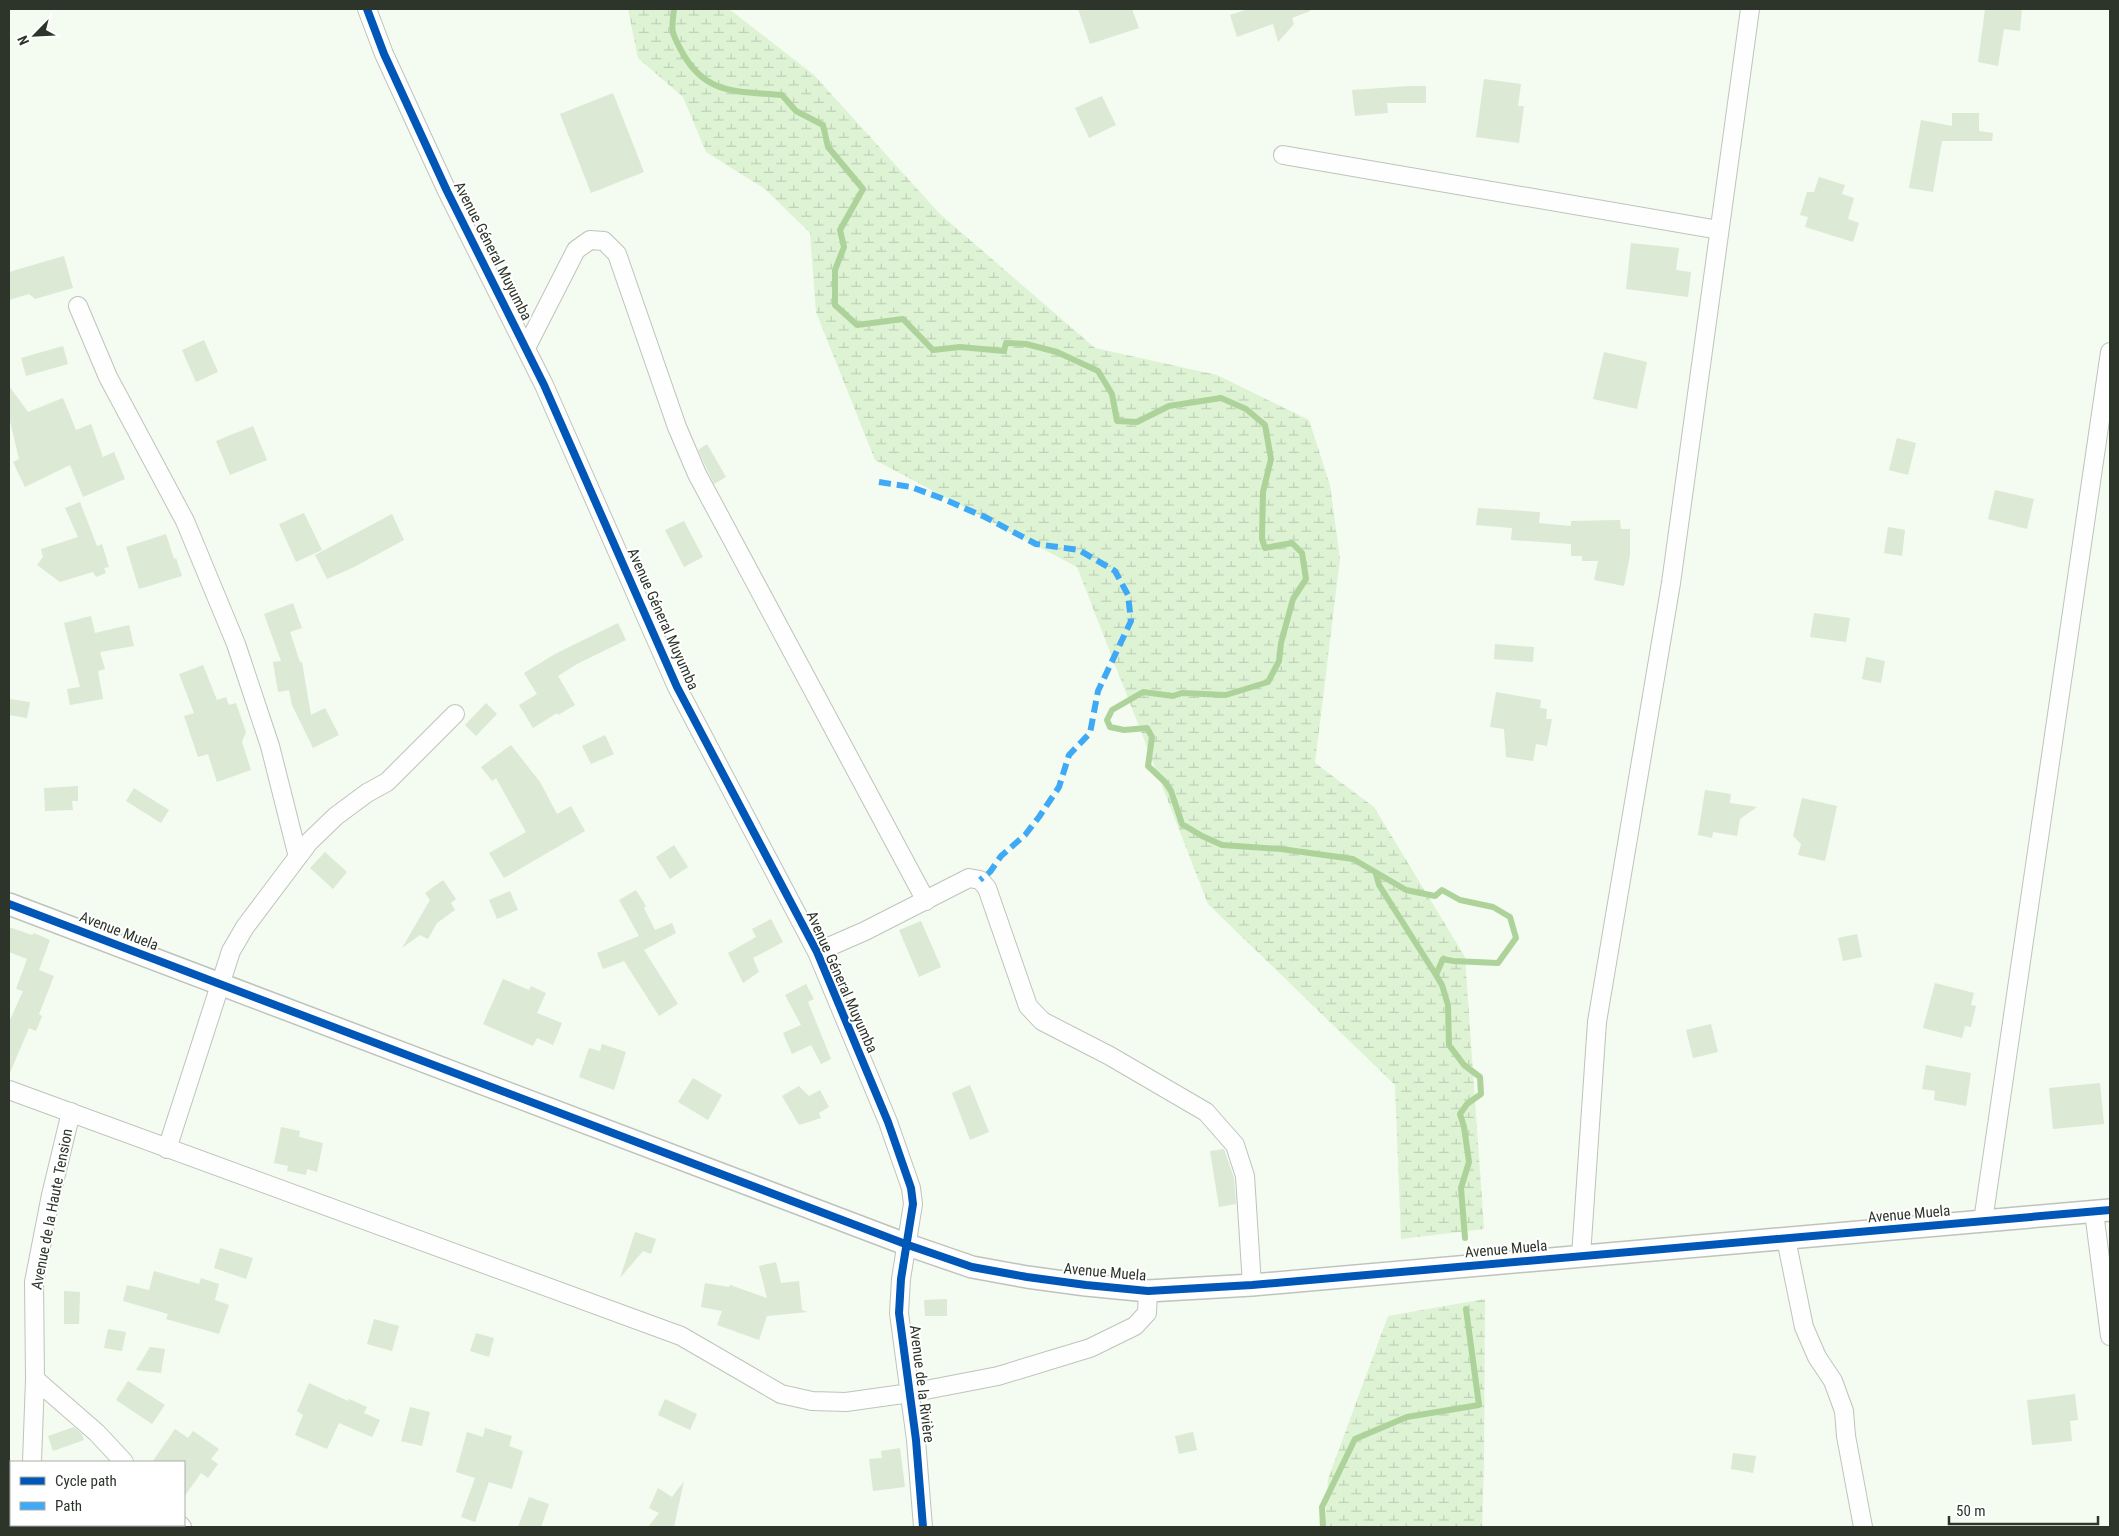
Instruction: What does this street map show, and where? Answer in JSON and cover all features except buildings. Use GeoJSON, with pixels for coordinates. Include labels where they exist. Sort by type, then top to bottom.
{"type":"FeatureCollection","features":[{"type":"Feature","properties":{"kind":"street","name":"Avenue Géneral Muyumba"},"geometry":{"type":"LineString","coordinates":[[367,9],[384,54],[447,191],[548,393],[677,687],[817,952],[888,1122],[911,1188],[913,1204],[908,1245]]}},
{"type":"Feature","properties":{"kind":"street"},"geometry":{"type":"LineString","coordinates":[[1581,1256],[1597,1022],[1671,583],[1750,9]]}},
{"type":"Feature","properties":{"kind":"street"},"geometry":{"type":"LineString","coordinates":[[1282,155],[1719,230]]}},
{"type":"Feature","properties":{"kind":"street"},"geometry":{"type":"LineString","coordinates":[[526,348],[576,250],[590,240],[604,241],[617,254],[677,427],[697,474],[926,901]]}},
{"type":"Feature","properties":{"kind":"street"},"geometry":{"type":"LineString","coordinates":[[78,306],[108,377],[185,521],[236,644],[270,746],[298,857]]}},
{"type":"Feature","properties":{"kind":"street"},"geometry":{"type":"LineString","coordinates":[[1983,1221],[2110,352]]}},
{"type":"Feature","properties":{"kind":"street"},"geometry":{"type":"LineString","coordinates":[[167,1149],[219,984],[235,943],[310,842],[336,816],[367,793],[387,782],[455,714]]}},
{"type":"Feature","properties":{"kind":"street"},"geometry":{"type":"LineString","coordinates":[[817,952],[865,931],[969,878],[980,880],[987,888],[1028,1006],[1042,1021],[1110,1056],[1206,1112],[1235,1144],[1245,1176],[1252,1285]]}},
{"type":"Feature","properties":{"kind":"street","name":"Avenue Muela"},"geometry":{"type":"LineString","coordinates":[[9,904],[908,1245],[972,1267],[1027,1278],[1086,1286],[1148,1291],[1252,1285],[2102,1211]]}},
{"type":"Feature","properties":{"kind":"street"},"geometry":{"type":"LineString","coordinates":[[9,1090],[71,1112]]}},
{"type":"Feature","properties":{"kind":"street","name":"Avenue de la Haute Tension"},"geometry":{"type":"LineString","coordinates":[[32,1461],[35,1379],[34,1282],[51,1195],[71,1112],[167,1149],[681,1336],[781,1394],[812,1401],[846,1402],[910,1393],[998,1376],[1090,1348],[1135,1326],[1147,1313],[1148,1291]]}},
{"type":"Feature","properties":{"kind":"street"},"geometry":{"type":"LineString","coordinates":[[2102,1211],[2110,1336]]}},
{"type":"Feature","properties":{"kind":"street"},"geometry":{"type":"LineString","coordinates":[[1786,1239],[1804,1327],[1817,1357],[1833,1381],[1844,1410],[1846,1436],[1863,1527]]}},
{"type":"Feature","properties":{"kind":"street","name":"Avenue de la Rivière"},"geometry":{"type":"LineString","coordinates":[[908,1245],[901,1279],[899,1313],[910,1393],[923,1527]]}},
{"type":"Feature","properties":{"kind":"street"},"geometry":{"type":"LineString","coordinates":[[35,1379],[97,1433],[123,1461]]}},
{"type":"Feature","properties":{"kind":"green space"},"geometry":{"type":"Polygon","coordinates":[[[628,9],[729,9],[814,75],[940,214],[1095,348],[1217,375],[1309,420],[1330,485],[1340,559],[1315,763],[1374,807],[1465,957],[1484,1229],[1401,1239],[1395,1085],[1208,904],[1077,567],[875,460],[816,312],[810,233],[765,189],[706,152],[683,97],[638,58],[628,9]]]}},
{"type":"Feature","properties":{"kind":"green space"},"geometry":{"type":"Polygon","coordinates":[[[1485,1299],[1482,1527],[1325,1527],[1328,1479],[1388,1316],[1485,1299]]]}},
{"type":"Feature","properties":{"kind":"waterway"},"geometry":{"type":"LineString","coordinates":[[674,9],[672,28],[674,35],[691,66],[702,77],[713,84],[737,91],[782,95],[796,111],[823,125],[828,147],[863,189],[840,230],[844,247],[835,270],[835,305],[857,325],[903,319],[933,350],[960,347],[1004,351],[1006,343],[1026,344],[1057,352],[1098,371],[1112,394],[1117,421],[1137,422],[1169,406],[1221,398],[1246,409],[1265,425],[1271,459],[1263,492],[1262,539],[1265,548],[1292,543],[1302,553],[1306,579],[1293,599],[1281,643],[1279,661],[1268,682],[1226,695],[1182,693],[1173,696],[1143,692],[1112,710],[1107,720],[1110,727],[1124,730],[1147,728],[1152,737],[1148,766],[1165,782],[1171,791],[1182,824],[1202,836],[1222,845],[1281,849],[1353,859],[1406,890],[1435,896],[1442,890],[1460,900],[1493,907],[1510,917],[1516,938],[1498,963],[1443,959],[1436,975],[1442,985],[1448,1005],[1449,1045],[1464,1065],[1480,1077],[1481,1094],[1467,1104],[1460,1114],[1464,1127],[1469,1162],[1461,1188],[1465,1238]]}},
{"type":"Feature","properties":{"kind":"waterway"},"geometry":{"type":"LineString","coordinates":[[1376,874],[1379,885],[1436,975]]}},
{"type":"Feature","properties":{"kind":"waterway"},"geometry":{"type":"LineString","coordinates":[[1323,1527],[1322,1507],[1355,1439],[1407,1417],[1479,1405],[1466,1309]]}},
{"type":"Feature","properties":{"kind":"marked path"},"geometry":{"type":"LineString","coordinates":[[879,482],[911,487],[941,498],[985,517],[1036,544],[1079,550],[1115,571],[1128,595],[1131,621],[1098,691],[1090,733],[1069,755],[1059,787],[1039,817],[1025,835],[1001,856],[990,872],[980,880]]}},
{"type":"Feature","properties":{"kind":"cycle path"},"geometry":{"type":"LineString","coordinates":[[367,9],[384,54],[447,191],[544,385],[677,687],[817,952],[888,1122],[911,1188],[913,1204],[901,1279],[899,1313],[916,1440],[923,1527]]}},
{"type":"Feature","properties":{"kind":"cycle path"},"geometry":{"type":"LineString","coordinates":[[9,904],[908,1245],[972,1267],[1027,1277],[1148,1291],[1252,1285],[2110,1210]]}}]}
